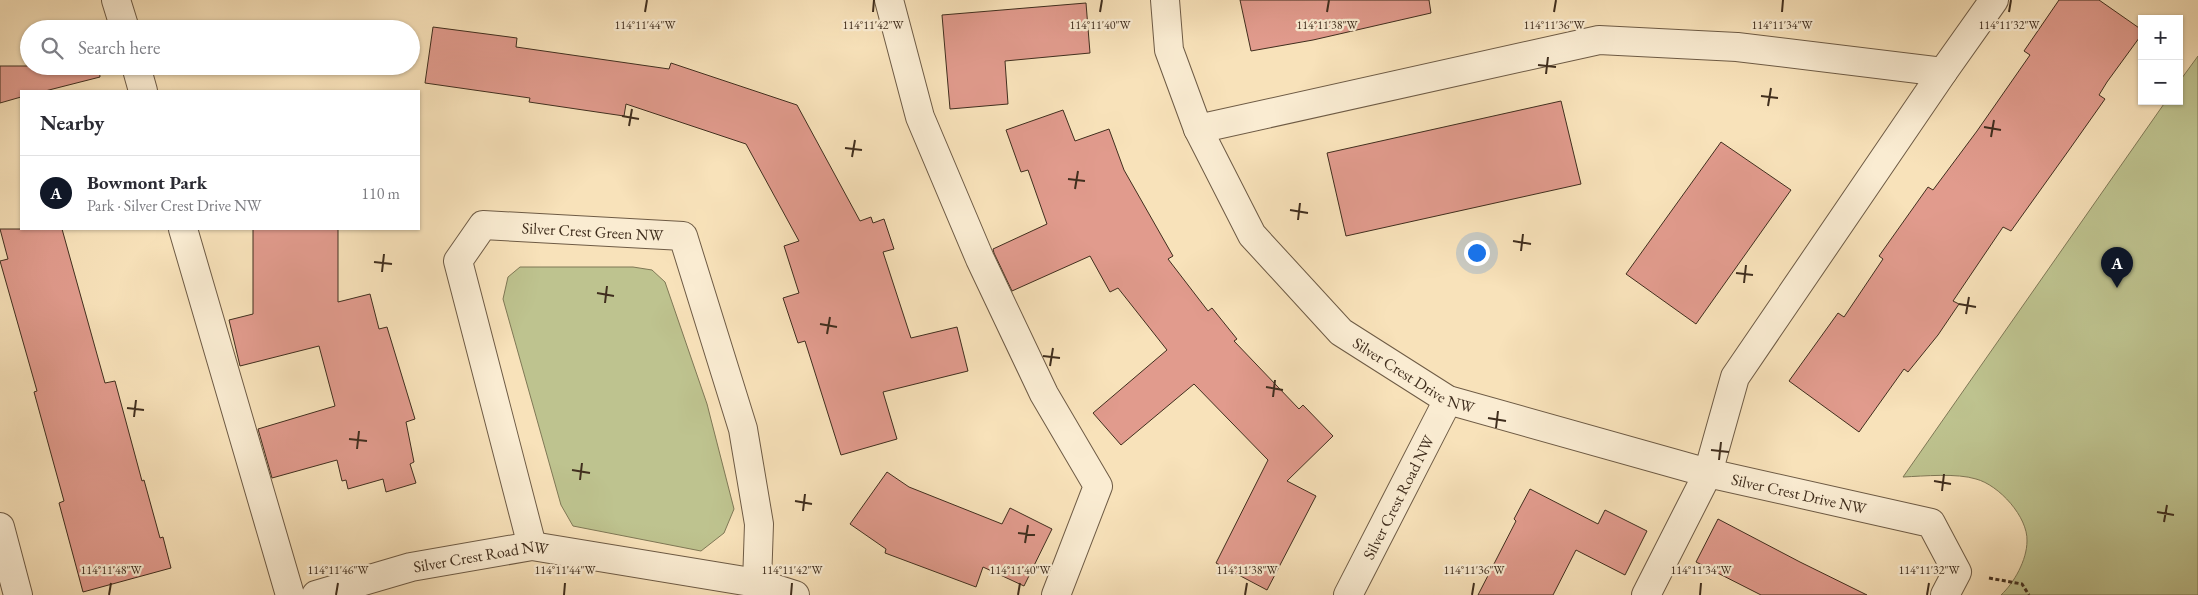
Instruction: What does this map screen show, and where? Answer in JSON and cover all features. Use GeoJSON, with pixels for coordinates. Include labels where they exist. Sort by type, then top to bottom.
{"type":"FeatureCollection","features":[{"type":"Feature","properties":{"kind":"street"},"geometry":{"type":"LineString","coordinates":[[116,0],[122,20]]}},
{"type":"Feature","properties":{"kind":"street"},"geometry":{"type":"LineString","coordinates":[[889,0],[920,117],[980,259],[1044,394],[1098,486],[1056,595]]}},
{"type":"Feature","properties":{"kind":"street","name":"Silver Crest Drive NW"},"geometry":{"type":"LineString","coordinates":[[1165,0],[1169,50],[1198,130],[1252,235],[1341,332],[1448,400],[1708,473],[1930,524],[1951,584]]}},
{"type":"Feature","properties":{"kind":"street"},"geometry":{"type":"LineString","coordinates":[[1646,595],[1708,473],[1735,377],[1994,0]]}},
{"type":"Feature","properties":{"kind":"street"},"geometry":{"type":"LineString","coordinates":[[1198,130],[1599,40],[1737,47],[1943,72]]}},
{"type":"Feature","properties":{"kind":"street"},"geometry":{"type":"LineString","coordinates":[[139,75],[143,90]]}},
{"type":"Feature","properties":{"kind":"street","name":"Silver Crest Green NW"},"geometry":{"type":"LineString","coordinates":[[532,546],[458,261],[483,225],[683,236],[743,429],[759,524],[756,583]]}},
{"type":"Feature","properties":{"kind":"street"},"geometry":{"type":"LineString","coordinates":[[183,230],[290,595]]}},
{"type":"Feature","properties":{"kind":"street","name":"Silver Crest Road NW"},"geometry":{"type":"LineString","coordinates":[[1348,595],[1448,400]]}},
{"type":"Feature","properties":{"kind":"street"},"geometry":{"type":"LineString","coordinates":[[0,527],[18,595]]}},
{"type":"Feature","properties":{"kind":"street","name":"Silver Crest Road NW"},"geometry":{"type":"LineString","coordinates":[[316,595],[411,567],[532,546],[756,583],[795,595]]}},
{"type":"Feature","properties":{"kind":"path"},"geometry":{"type":"LineString","coordinates":[[1951,584],[2022,584],[2029,595]]}},
{"type":"Feature","properties":{"kind":"green space"},"geometry":{"type":"Polygon","coordinates":[[[2198,56],[2198,595],[2001,595],[2019,571],[2025,556],[2027,541],[2023,522],[2010,503],[2003,495],[1985,482],[1968,477],[1950,475],[1903,477],[2163,105],[2183,105],[2183,77],[2198,56]]]}},
{"type":"Feature","properties":{"kind":"green space"},"geometry":{"type":"Polygon","coordinates":[[[520,267],[633,267],[652,270],[665,282],[707,404],[734,509],[724,533],[701,551],[573,526],[561,505],[503,299],[508,277],[520,267]]]}},
{"type":"Feature","properties":{"kind":"building"},"geometry":{"type":"Polygon","coordinates":[[[1240,0],[1429,0],[1431,13],[1313,40],[1251,51],[1240,0]]]}},
{"type":"Feature","properties":{"kind":"building"},"geometry":{"type":"Polygon","coordinates":[[[2059,0],[2099,0],[2138,27],[2138,39],[2099,95],[2105,99],[2011,231],[2003,227],[1953,301],[1959,304],[1938,335],[1908,372],[1904,369],[1859,432],[1789,381],[1838,313],[1844,317],[1883,259],[1879,256],[1928,187],[1933,190],[1977,131],[2030,55],[2024,51],[2059,0]]]}},
{"type":"Feature","properties":{"kind":"building"},"geometry":{"type":"Polygon","coordinates":[[[1086,3],[1090,53],[1005,61],[1008,104],[950,109],[942,15],[1086,3]]]}},
{"type":"Feature","properties":{"kind":"building"},"geometry":{"type":"Polygon","coordinates":[[[433,27],[517,38],[516,47],[669,69],[671,63],[797,105],[860,221],[871,217],[873,223],[884,219],[894,249],[883,252],[911,338],[957,327],[968,371],[883,392],[897,439],[841,455],[805,341],[798,343],[783,298],[799,293],[784,246],[799,241],[746,144],[626,104],[624,116],[529,102],[530,98],[425,83],[433,27]]]}},
{"type":"Feature","properties":{"kind":"building"},"geometry":{"type":"Polygon","coordinates":[[[0,66],[20,66],[20,75],[100,75],[100,77],[49,90],[20,90],[20,97],[0,103],[0,66]]]}},
{"type":"Feature","properties":{"kind":"building"},"geometry":{"type":"Polygon","coordinates":[[[1561,101],[1581,184],[1346,236],[1327,153],[1561,101]]]}},
{"type":"Feature","properties":{"kind":"building"},"geometry":{"type":"Polygon","coordinates":[[[1063,110],[1075,141],[1109,129],[1124,170],[1173,256],[1168,259],[1208,311],[1212,308],[1237,339],[1234,341],[1299,409],[1303,405],[1333,436],[1287,481],[1316,496],[1267,590],[1216,563],[1268,460],[1194,384],[1121,445],[1093,413],[1167,350],[1118,288],[1110,292],[1090,256],[1012,291],[994,253],[993,249],[1047,224],[1028,170],[1021,172],[1006,130],[1063,110]]]}},
{"type":"Feature","properties":{"kind":"building"},"geometry":{"type":"Polygon","coordinates":[[[1721,142],[1791,190],[1696,324],[1626,274],[1721,142]]]}},
{"type":"Feature","properties":{"kind":"building"},"geometry":{"type":"Polygon","coordinates":[[[0,229],[62,230],[105,383],[115,381],[142,481],[144,480],[160,538],[163,537],[171,568],[83,592],[59,503],[64,501],[34,392],[37,391],[0,261],[8,259],[0,229]]]}},
{"type":"Feature","properties":{"kind":"building"},"geometry":{"type":"Polygon","coordinates":[[[253,230],[338,230],[338,302],[370,294],[379,329],[387,327],[415,419],[406,422],[414,462],[410,464],[416,483],[386,492],[383,479],[348,489],[346,480],[342,481],[337,460],[272,478],[258,429],[335,406],[319,346],[240,366],[229,320],[253,314],[253,230]]]}},
{"type":"Feature","properties":{"kind":"building"},"geometry":{"type":"Polygon","coordinates":[[[887,472],[909,487],[1002,524],[1010,508],[1052,529],[1024,586],[983,567],[976,587],[885,553],[886,549],[850,524],[887,472]]]}},
{"type":"Feature","properties":{"kind":"building"},"geometry":{"type":"Polygon","coordinates":[[[1530,489],[1598,524],[1605,510],[1647,531],[1625,575],[1576,550],[1553,595],[1478,595],[1516,521],[1514,519],[1530,489]]]}},
{"type":"Feature","properties":{"kind":"building"},"geometry":{"type":"Polygon","coordinates":[[[1718,519],[1867,595],[1761,595],[1696,562],[1718,519]]]}},
{"type":"Feature","properties":{"kind":"place","name":"Bowmont Park"},"geometry":{"type":"Point","coordinates":[2117,288]}}]}
